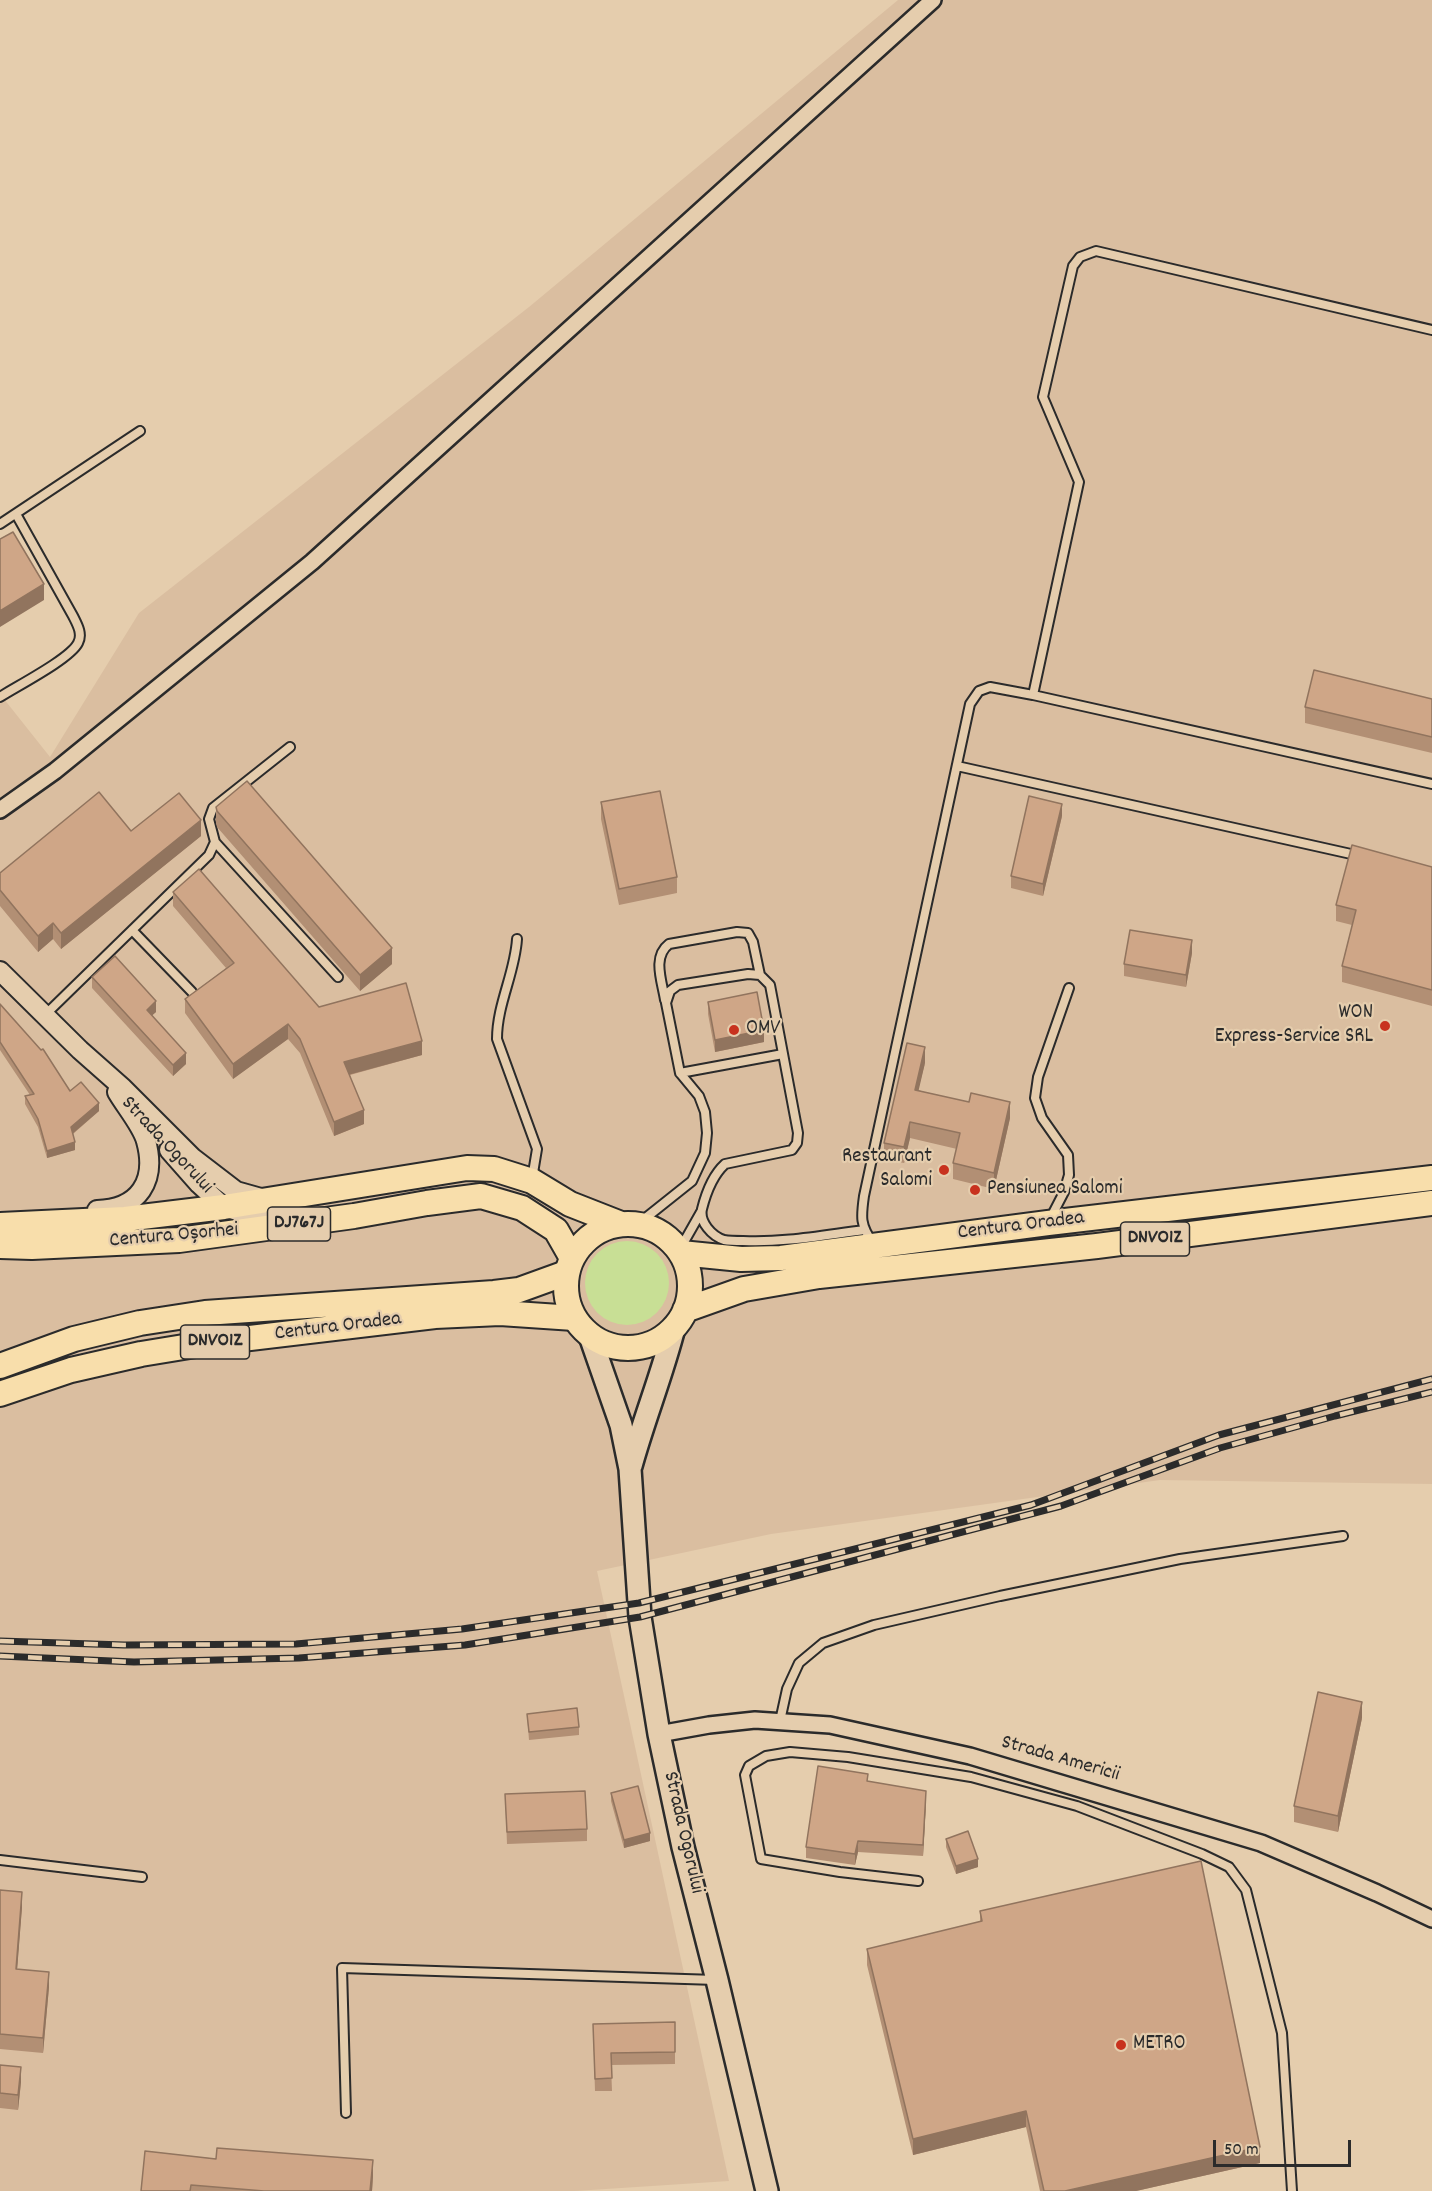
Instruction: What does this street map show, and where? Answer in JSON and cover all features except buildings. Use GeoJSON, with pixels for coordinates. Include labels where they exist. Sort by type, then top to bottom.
{"type":"FeatureCollection","features":[{"type":"Feature","properties":{"kind":"main road","name":"DJ767J"},"geometry":{"type":"LineString","coordinates":[[0,1225],[125,1219],[224,1207],[467,1168],[494,1168],[532,1181],[570,1204],[629,1224]]}},
{"type":"Feature","properties":{"kind":"main road","name":"Centura Oradea"},"geometry":{"type":"LineString","coordinates":[[680,1252],[762,1259],[869,1238],[1048,1223],[1432,1178]]}},
{"type":"Feature","properties":{"kind":"main road","name":"Centura Oșorhei"},"geometry":{"type":"LineString","coordinates":[[0,1246],[32,1247],[179,1240],[481,1196],[522,1208],[556,1230],[569,1266]]}},
{"type":"Feature","properties":{"kind":"main road","name":"Centura Oradea"},"geometry":{"type":"LineString","coordinates":[[679,1319],[744,1289],[819,1276],[1097,1246],[1432,1203]]}},
{"type":"Feature","properties":{"kind":"main road"},"geometry":{"type":"LineString","coordinates":[[629,1224],[655,1230],[670,1240],[680,1252],[688,1272],[690,1291],[679,1319]]}},
{"type":"Feature","properties":{"kind":"main road","name":"DNVO1Z"},"geometry":{"type":"LineString","coordinates":[[629,1224],[605,1228],[580,1246],[569,1266],[565,1289],[574,1318],[591,1336],[607,1344],[625,1348],[643,1346],[660,1339],[679,1319]]}},
{"type":"Feature","properties":{"kind":"main road","name":"Centura Oradea"},"geometry":{"type":"LineString","coordinates":[[0,1366],[74,1339],[140,1323],[205,1312],[519,1290],[569,1266]]}},
{"type":"Feature","properties":{"kind":"main road","name":"Centura Oradea"},"geometry":{"type":"LineString","coordinates":[[0,1394],[71,1370],[141,1354],[208,1343],[435,1316],[500,1313],[574,1318]]}},
{"type":"Feature","properties":{"kind":"main road","name":"Strada Ogorului"},"geometry":{"type":"LineString","coordinates":[[630,1469],[642,1426],[679,1319]]}},
{"type":"Feature","properties":{"kind":"main road","name":"Strada Ogorului"},"geometry":{"type":"LineString","coordinates":[[591,1336],[621,1425],[630,1469],[640,1617],[659,1734],[683,1847],[767,2191]]}},
{"type":"Feature","properties":{"kind":"street"},"geometry":{"type":"LineString","coordinates":[[0,810],[55,771],[312,562],[933,0]]}},
{"type":"Feature","properties":{"kind":"street","name":"Strada Ogorului"},"geometry":{"type":"LineString","coordinates":[[0,971],[193,1158],[236,1191],[269,1200]]}},
{"type":"Feature","properties":{"kind":"street","name":"Strada Ogorului"},"geometry":{"type":"LineString","coordinates":[[80,1050],[199,1184],[224,1207],[265,1219],[330,1209],[354,1216]]}},
{"type":"Feature","properties":{"kind":"street","name":"Strada Ogorului"},"geometry":{"type":"LineString","coordinates":[[0,1213],[114,1210],[137,1197],[150,1169],[146,1139],[117,1092]]}},
{"type":"Feature","properties":{"kind":"street","name":"Strada Americii"},"geometry":{"type":"LineString","coordinates":[[659,1734],[755,1720],[780,1721],[830,1725],[970,1756],[1261,1843],[1432,1919]]}},
{"type":"Feature","properties":{"kind":"lane"},"geometry":{"type":"LineString","coordinates":[[1033,695],[1079,482],[1044,397],[1072,266],[1080,257],[1096,251],[1432,330]]}},
{"type":"Feature","properties":{"kind":"lane"},"geometry":{"type":"LineString","coordinates":[[0,524],[140,430]]}},
{"type":"Feature","properties":{"kind":"lane"},"geometry":{"type":"LineString","coordinates":[[0,697],[67,655],[79,642],[80,632],[16,514]]}},
{"type":"Feature","properties":{"kind":"lane"},"geometry":{"type":"LineString","coordinates":[[701,1212],[703,1222],[711,1233],[724,1240],[759,1242],[869,1238],[861,1217],[864,1196],[970,704],[979,691],[990,687],[1033,695],[1432,784]]}},
{"type":"Feature","properties":{"kind":"lane"},"geometry":{"type":"LineString","coordinates":[[290,747],[213,808],[209,819],[215,842],[338,977]]}},
{"type":"Feature","properties":{"kind":"lane"},"geometry":{"type":"LineString","coordinates":[[957,766],[1374,859]]}},
{"type":"Feature","properties":{"kind":"lane"},"geometry":{"type":"LineString","coordinates":[[45,1016],[209,855],[215,842]]}},
{"type":"Feature","properties":{"kind":"lane"},"geometry":{"type":"LineString","coordinates":[[132,930],[192,993]]}},
{"type":"Feature","properties":{"kind":"lane"},"geometry":{"type":"LineString","coordinates":[[629,1224],[692,1181],[705,1153],[707,1133],[705,1112],[699,1096],[680,1073],[659,959],[662,950],[669,944],[737,932],[748,933],[753,942],[760,975],[770,984],[798,1133],[797,1143],[792,1150],[725,1164],[717,1171],[701,1212],[680,1252]]}},
{"type":"Feature","properties":{"kind":"lane"},"geometry":{"type":"LineString","coordinates":[[517,939],[514,962],[497,1020],[497,1039],[537,1149],[532,1181]]}},
{"type":"Feature","properties":{"kind":"lane"},"geometry":{"type":"LineString","coordinates":[[666,1003],[670,992],[678,985],[748,974],[760,975]]}},
{"type":"Feature","properties":{"kind":"lane"},"geometry":{"type":"LineString","coordinates":[[1048,1223],[1064,1192],[1069,1175],[1068,1155],[1042,1118],[1035,1098],[1038,1077],[1069,988]]}},
{"type":"Feature","properties":{"kind":"lane"},"geometry":{"type":"LineString","coordinates":[[680,1073],[783,1054]]}},
{"type":"Feature","properties":{"kind":"lane"},"geometry":{"type":"LineString","coordinates":[[780,1721],[787,1689],[799,1663],[823,1643],[874,1625],[1180,1559],[1343,1536]]}},
{"type":"Feature","properties":{"kind":"lane"},"geometry":{"type":"LineString","coordinates":[[918,1881],[840,1872],[761,1859],[745,1775],[749,1766],[766,1756],[790,1752],[848,1757],[971,1777],[1077,1806],[1202,1854],[1229,1867],[1246,1890],[1282,2033],[1292,2191]]}},
{"type":"Feature","properties":{"kind":"lane"},"geometry":{"type":"LineString","coordinates":[[0,1860],[142,1877]]}},
{"type":"Feature","properties":{"kind":"lane"},"geometry":{"type":"LineString","coordinates":[[346,2113],[342,1968],[717,1980]]}},
{"type":"Feature","properties":{"kind":"shaded area"},"geometry":{"type":"Polygon","coordinates":[[[898,0],[1432,0],[1432,1484],[1160,1480],[771,1534],[597,1571],[729,2181],[575,2191],[0,2191],[0,694],[50,757],[139,613],[529,307],[898,0]]]}},
{"type":"Feature","properties":{"kind":"green space"},"geometry":{"type":"Polygon","coordinates":[[[627,1241],[650,1248],[662,1260],[669,1283],[662,1306],[650,1318],[627,1325],[604,1318],[592,1306],[585,1283],[592,1260],[604,1248],[627,1241]]]}},
{"type":"Feature","properties":{"kind":"railway"},"geometry":{"type":"LineString","coordinates":[[0,1641],[124,1645],[296,1644],[462,1629],[639,1603],[1031,1505],[1219,1435],[1432,1379]]}},
{"type":"Feature","properties":{"kind":"railway"},"geometry":{"type":"LineString","coordinates":[[0,1656],[134,1662],[299,1658],[465,1645],[640,1617],[1061,1506],[1220,1448],[1432,1392]]}},
{"type":"Feature","properties":{"kind":"place","name":"WON Express-Service SRL"},"geometry":{"type":"Point","coordinates":[1385,1026]}},
{"type":"Feature","properties":{"kind":"place","name":"OMV"},"geometry":{"type":"Point","coordinates":[734,1030]}},
{"type":"Feature","properties":{"kind":"place","name":"Restaurant Salomi"},"geometry":{"type":"Point","coordinates":[944,1170]}},
{"type":"Feature","properties":{"kind":"place","name":"Pensiunea Salomi"},"geometry":{"type":"Point","coordinates":[975,1190]}},
{"type":"Feature","properties":{"kind":"place","name":"METRO"},"geometry":{"type":"Point","coordinates":[1121,2045]}}]}
